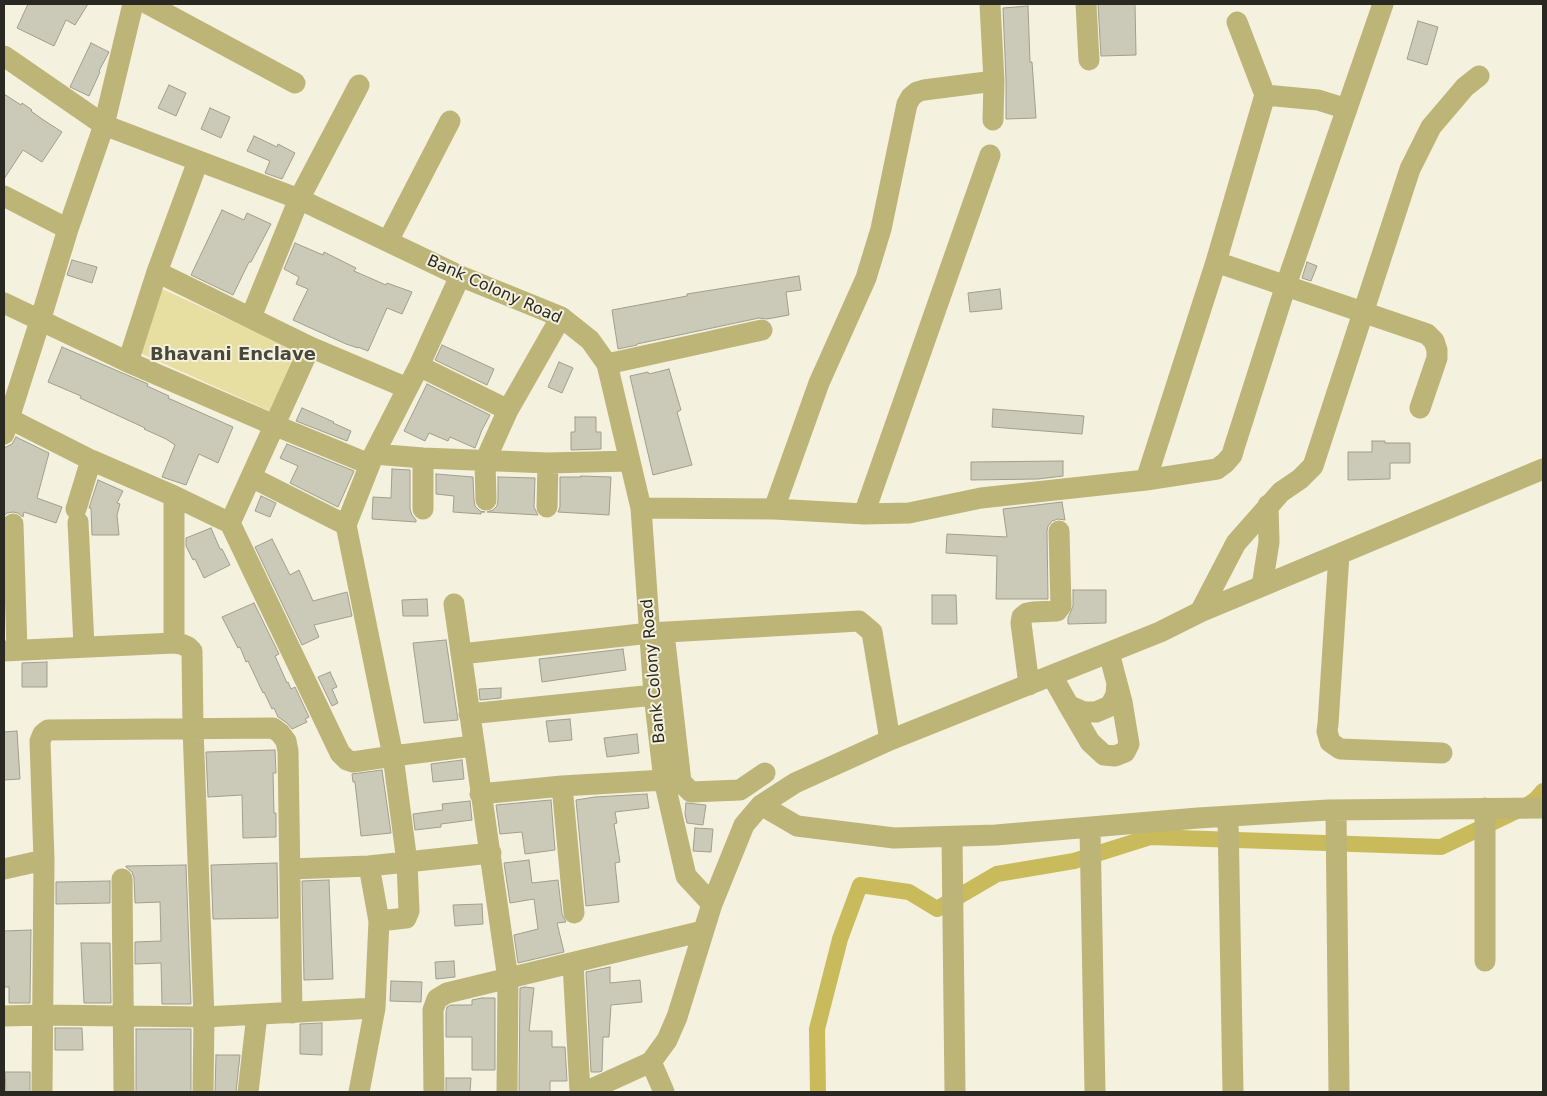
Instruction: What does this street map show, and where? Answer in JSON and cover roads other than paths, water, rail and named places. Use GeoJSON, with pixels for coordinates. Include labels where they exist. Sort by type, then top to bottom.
{"type":"FeatureCollection","features":[{"type":"Feature","properties":{"kind":"street"},"geometry":{"type":"LineString","coordinates":[[133,4],[104,125],[68,229],[7,427],[174,496],[230,523],[340,753],[347,760],[352,762],[473,746]]}},
{"type":"Feature","properties":{"kind":"street"},"geometry":{"type":"LineString","coordinates":[[148,4],[296,83]]}},
{"type":"Feature","properties":{"kind":"street"},"geometry":{"type":"LineString","coordinates":[[990,4],[994,81],[993,120]]}},
{"type":"Feature","properties":{"kind":"street"},"geometry":{"type":"LineString","coordinates":[[1086,4],[1089,60]]}},
{"type":"Feature","properties":{"kind":"street"},"geometry":{"type":"LineString","coordinates":[[641,508],[774,508],[864,514],[909,513],[981,498],[1146,480],[1217,469],[1232,455],[1286,285],[1383,4]]}},
{"type":"Feature","properties":{"kind":"street"},"geometry":{"type":"LineString","coordinates":[[1146,480],[1216,262],[1265,95],[1237,22]]}},
{"type":"Feature","properties":{"kind":"street","name":"Bank Colony Road"},"geometry":{"type":"LineString","coordinates":[[4,56],[104,125],[299,199],[460,276],[561,317],[590,340],[607,364],[641,508],[657,633],[654,694],[664,780],[686,876],[712,904]]}},
{"type":"Feature","properties":{"kind":"street"},"geometry":{"type":"LineString","coordinates":[[1200,612],[1236,543],[1268,504],[1300,479],[1313,466],[1410,169],[1432,127],[1465,87],[1479,76]]}},
{"type":"Feature","properties":{"kind":"street"},"geometry":{"type":"LineString","coordinates":[[774,508],[819,383],[866,278],[881,229],[911,97],[917,92],[924,90],[994,81]]}},
{"type":"Feature","properties":{"kind":"street"},"geometry":{"type":"LineString","coordinates":[[251,317],[299,199],[359,85]]}},
{"type":"Feature","properties":{"kind":"street"},"geometry":{"type":"LineString","coordinates":[[1265,95],[1318,100],[1347,109]]}},
{"type":"Feature","properties":{"kind":"street"},"geometry":{"type":"LineString","coordinates":[[388,241],[450,121]]}},
{"type":"Feature","properties":{"kind":"street"},"geometry":{"type":"LineString","coordinates":[[864,514],[990,155]]}},
{"type":"Feature","properties":{"kind":"street"},"geometry":{"type":"LineString","coordinates":[[128,362],[157,272],[198,161]]}},
{"type":"Feature","properties":{"kind":"street"},"geometry":{"type":"LineString","coordinates":[[4,196],[68,229]]}},
{"type":"Feature","properties":{"kind":"street"},"geometry":{"type":"LineString","coordinates":[[1216,262],[1427,334],[1434,341],[1438,350],[1438,358],[1420,408]]}},
{"type":"Feature","properties":{"kind":"street"},"geometry":{"type":"LineString","coordinates":[[157,272],[310,347],[407,388]]}},
{"type":"Feature","properties":{"kind":"street"},"geometry":{"type":"LineString","coordinates":[[379,921],[406,918],[409,911],[407,862],[393,756],[346,525],[372,459],[460,276]]}},
{"type":"Feature","properties":{"kind":"street"},"geometry":{"type":"LineString","coordinates":[[4,303],[128,362],[274,425],[372,459],[423,458],[548,462],[630,461]]}},
{"type":"Feature","properties":{"kind":"street"},"geometry":{"type":"LineString","coordinates":[[486,500],[486,460],[508,410],[561,317]]}},
{"type":"Feature","properties":{"kind":"street"},"geometry":{"type":"LineString","coordinates":[[607,364],[762,330]]}},
{"type":"Feature","properties":{"kind":"street"},"geometry":{"type":"LineString","coordinates":[[230,523],[310,347]]}},
{"type":"Feature","properties":{"kind":"street"},"geometry":{"type":"LineString","coordinates":[[418,366],[508,410]]}},
{"type":"Feature","properties":{"kind":"street"},"geometry":{"type":"LineString","coordinates":[[423,458],[423,509]]}},
{"type":"Feature","properties":{"kind":"street"},"geometry":{"type":"LineString","coordinates":[[84,646],[77,516],[90,460]]}},
{"type":"Feature","properties":{"kind":"street"},"geometry":{"type":"LineString","coordinates":[[547,507],[548,462]]}},
{"type":"Feature","properties":{"kind":"street"},"geometry":{"type":"LineString","coordinates":[[585,1092],[652,1062],[668,1040],[712,904],[744,825],[761,805],[795,783],[890,740],[1160,632],[1200,612],[1543,470]]}},
{"type":"Feature","properties":{"kind":"street"},"geometry":{"type":"LineString","coordinates":[[250,477],[346,525]]}},
{"type":"Feature","properties":{"kind":"street"},"geometry":{"type":"LineString","coordinates":[[174,496],[174,643]]}},
{"type":"Feature","properties":{"kind":"street"},"geometry":{"type":"LineString","coordinates":[[1262,586],[1269,542],[1268,504]]}},
{"type":"Feature","properties":{"kind":"street"},"geometry":{"type":"LineString","coordinates":[[13,524],[10,651],[174,643],[188,647],[192,652],[193,729],[204,1017],[202,1092]]}},
{"type":"Feature","properties":{"kind":"street"},"geometry":{"type":"LineString","coordinates":[[1028,685],[1021,623],[1022,617],[1027,614],[1057,611],[1061,606],[1058,532]]}},
{"type":"Feature","properties":{"kind":"street"},"geometry":{"type":"LineString","coordinates":[[1339,554],[1327,732],[1330,742],[1340,749],[1442,753]]}},
{"type":"Feature","properties":{"kind":"street"},"geometry":{"type":"LineString","coordinates":[[454,604],[508,979],[507,1092]]}},
{"type":"Feature","properties":{"kind":"street"},"geometry":{"type":"LineString","coordinates":[[460,654],[657,633],[859,621],[872,632],[890,740]]}},
{"type":"Feature","properties":{"kind":"street"},"geometry":{"type":"LineString","coordinates":[[657,633],[681,782],[691,792],[740,790],[765,773]]}},
{"type":"Feature","properties":{"kind":"street"},"geometry":{"type":"LineString","coordinates":[[1052,676],[1090,742],[1096,749],[1104,755],[1115,756],[1126,752],[1129,744],[1129,735],[1109,653]]}},
{"type":"Feature","properties":{"kind":"street"},"geometry":{"type":"LineString","coordinates":[[1068,705],[1084,712],[1096,712],[1110,706],[1116,695],[1116,682]]}},
{"type":"Feature","properties":{"kind":"street"},"geometry":{"type":"LineString","coordinates":[[469,714],[654,694]]}},
{"type":"Feature","properties":{"kind":"street"},"geometry":{"type":"LineString","coordinates":[[42,1092],[44,860],[40,741],[43,734],[48,730],[273,728],[280,733],[286,740],[288,751],[292,1013]]}},
{"type":"Feature","properties":{"kind":"street"},"geometry":{"type":"LineString","coordinates":[[480,794],[562,786],[664,780]]}},
{"type":"Feature","properties":{"kind":"street"},"geometry":{"type":"LineString","coordinates":[[562,786],[574,913]]}},
{"type":"Feature","properties":{"kind":"street"},"geometry":{"type":"LineString","coordinates":[[761,805],[796,826],[894,838],[996,835],[1228,816],[1336,810],[1543,808]]}},
{"type":"Feature","properties":{"kind":"street"},"geometry":{"type":"LineString","coordinates":[[1485,808],[1485,961]]}},
{"type":"Feature","properties":{"kind":"street"},"geometry":{"type":"LineString","coordinates":[[1336,810],[1339,1092]]}},
{"type":"Feature","properties":{"kind":"street"},"geometry":{"type":"LineString","coordinates":[[1228,816],[1233,1092]]}},
{"type":"Feature","properties":{"kind":"street"},"geometry":{"type":"LineString","coordinates":[[1090,828],[1095,1092]]}},
{"type":"Feature","properties":{"kind":"street"},"geometry":{"type":"LineString","coordinates":[[952,837],[955,1092]]}},
{"type":"Feature","properties":{"kind":"street"},"geometry":{"type":"LineString","coordinates":[[290,869],[370,866],[490,853]]}},
{"type":"Feature","properties":{"kind":"street"},"geometry":{"type":"LineString","coordinates":[[4,869],[44,860]]}},
{"type":"Feature","properties":{"kind":"street"},"geometry":{"type":"LineString","coordinates":[[359,1092],[375,1008],[379,921],[370,866]]}},
{"type":"Feature","properties":{"kind":"street"},"geometry":{"type":"LineString","coordinates":[[122,879],[124,1092]]}},
{"type":"Feature","properties":{"kind":"street"},"geometry":{"type":"LineString","coordinates":[[434,1092],[433,1010],[437,999],[447,993],[703,930]]}},
{"type":"Feature","properties":{"kind":"street"},"geometry":{"type":"LineString","coordinates":[[573,963],[580,1092]]}},
{"type":"Feature","properties":{"kind":"street"},"geometry":{"type":"LineString","coordinates":[[4,1016],[204,1017],[375,1008]]}},
{"type":"Feature","properties":{"kind":"street"},"geometry":{"type":"LineString","coordinates":[[248,1092],[257,1015]]}},
{"type":"Feature","properties":{"kind":"street"},"geometry":{"type":"LineString","coordinates":[[652,1062],[664,1092]]}},
{"type":"Feature","properties":{"kind":"waterway"},"geometry":{"type":"LineString","coordinates":[[818,1092],[817,1029],[840,939],[860,885],[909,892],[937,909],[997,874],[1074,861],[1150,837],[1441,847],[1523,808],[1535,800],[1543,791]]}},
{"type":"Feature","properties":{"kind":"district","name":"Bhavani Enclave"},"geometry":{"type":"Point","coordinates":[233,355]}}]}
